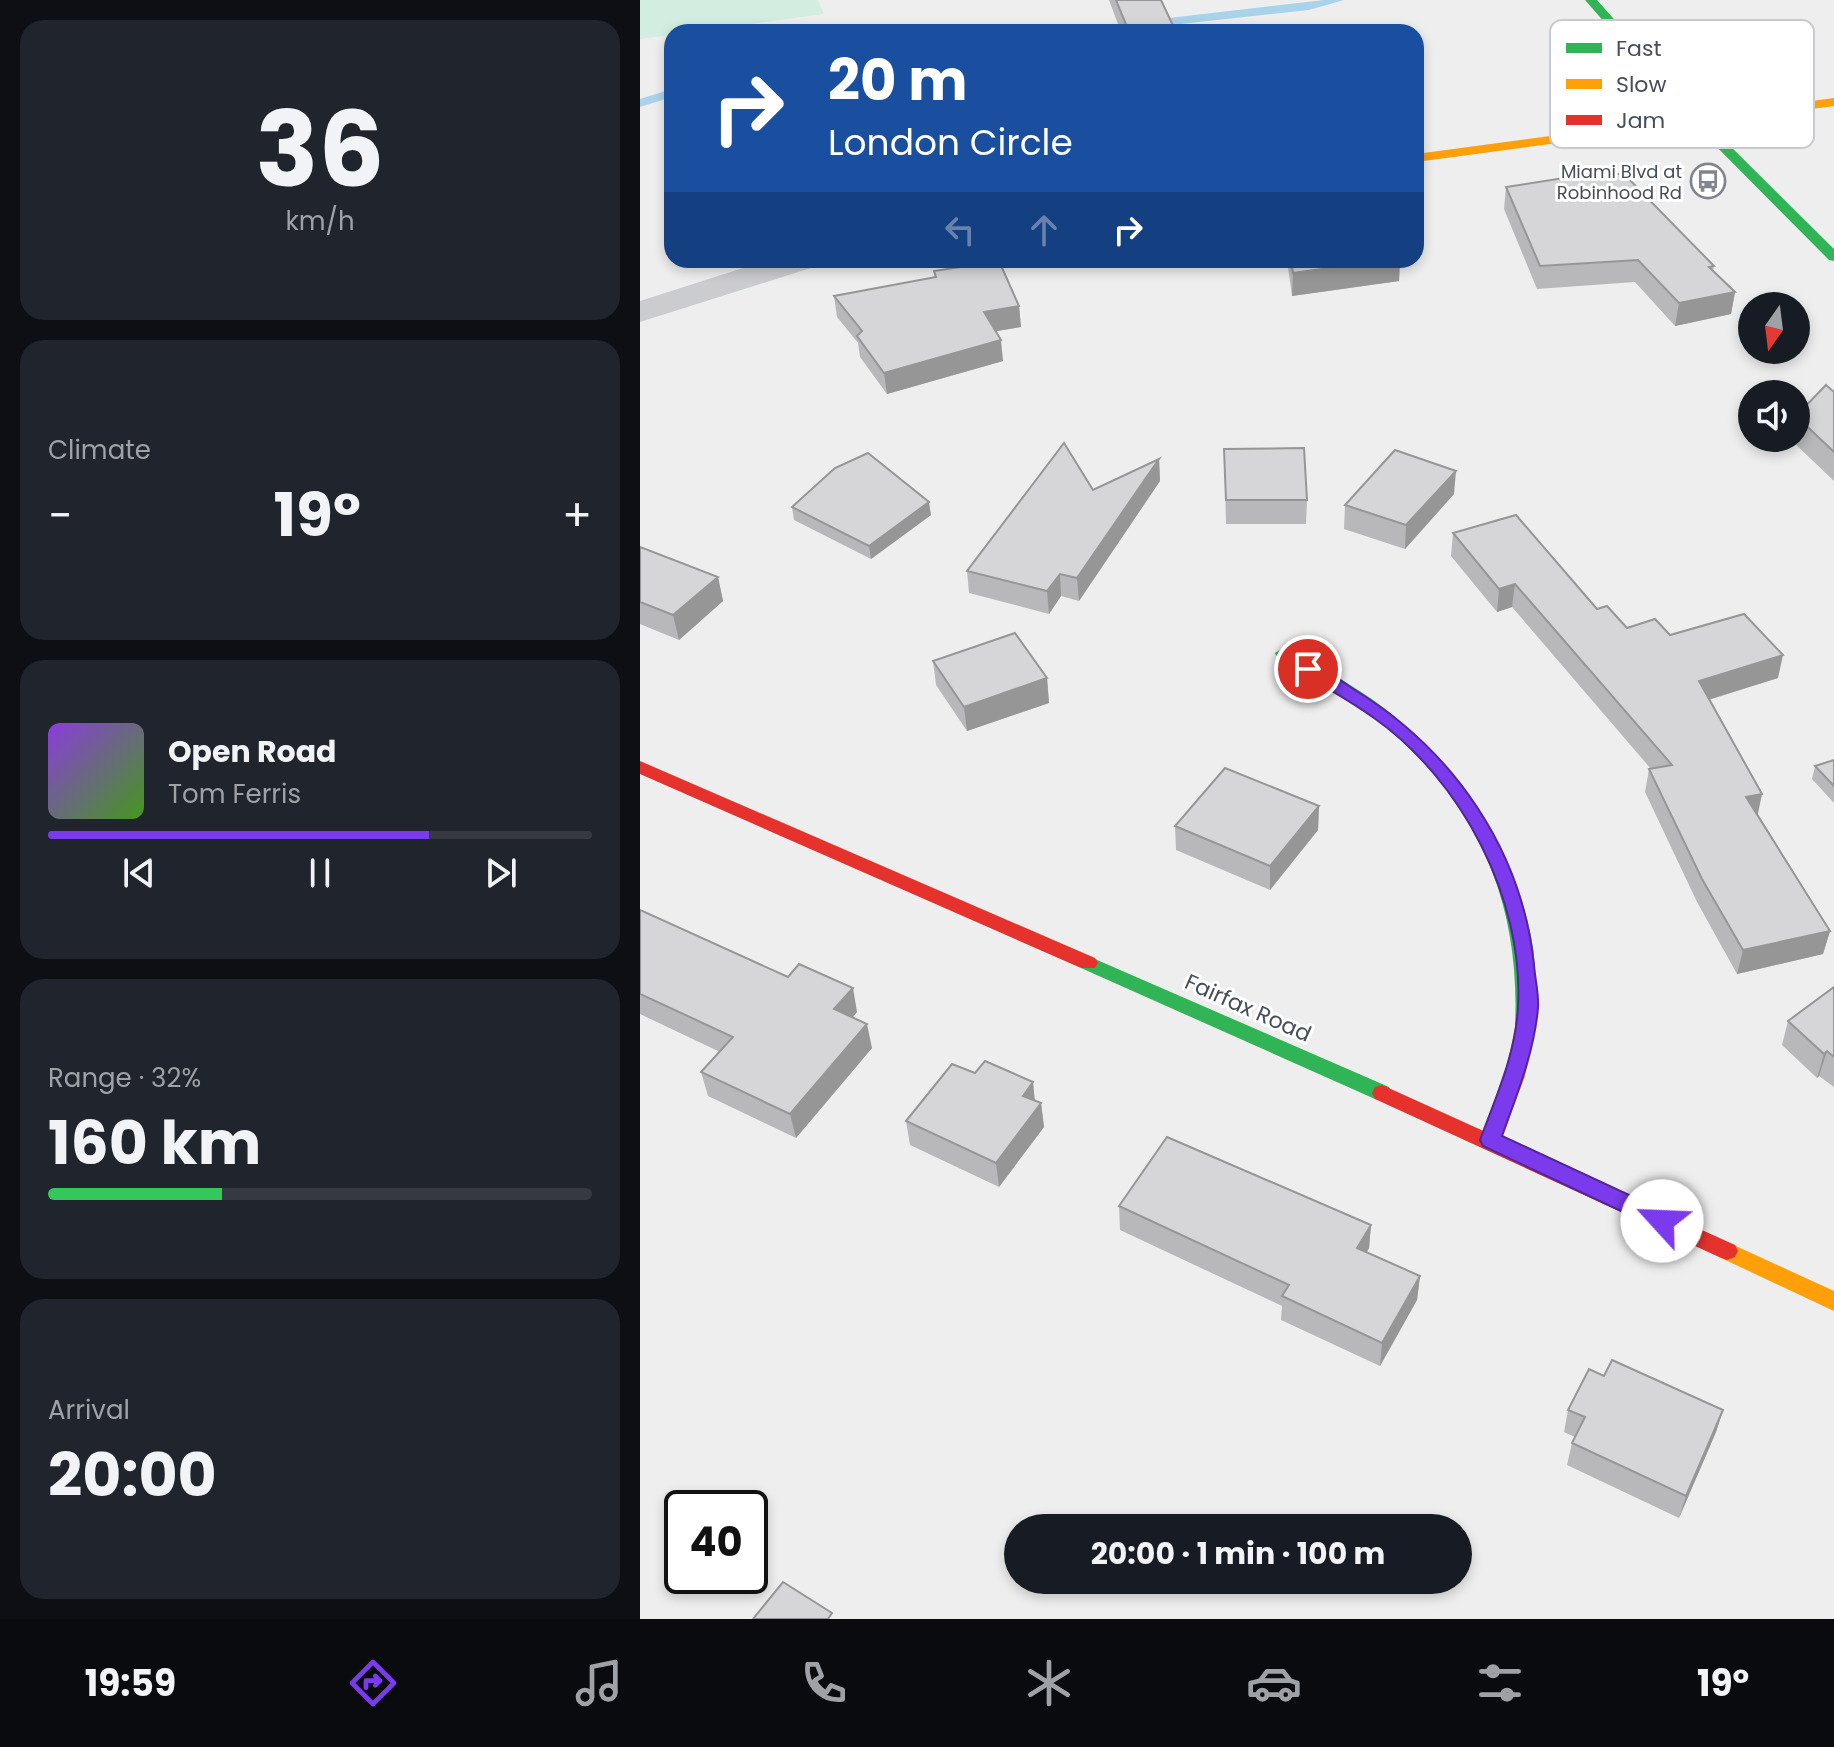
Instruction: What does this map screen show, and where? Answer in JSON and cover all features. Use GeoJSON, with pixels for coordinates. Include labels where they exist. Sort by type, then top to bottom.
{"type":"FeatureCollection","features":[{"type":"Feature","properties":{"kind":"street"},"geometry":{"type":"LineString","coordinates":[[1591,0],[1609,20]]}},
{"type":"Feature","properties":{"kind":"street"},"geometry":{"type":"LineString","coordinates":[[1814,104],[1834,102]]}},
{"type":"Feature","properties":{"kind":"street"},"geometry":{"type":"LineString","coordinates":[[1424,157],[1550,139]]}},
{"type":"Feature","properties":{"kind":"street"},"geometry":{"type":"LineString","coordinates":[[1725,148],[1834,257]]}},
{"type":"Feature","properties":{"kind":"street"},"geometry":{"type":"LineString","coordinates":[[640,312],[773,268]]}},
{"type":"Feature","properties":{"kind":"street"},"geometry":{"type":"LineString","coordinates":[[1283,653],[1383,715],[1440,770],[1482,825],[1506,879],[1522,937],[1528,1005],[1521,1057],[1490,1140]]}},
{"type":"Feature","properties":{"kind":"street","name":"Fairfax Road"},"geometry":{"type":"LineString","coordinates":[[640,767],[1490,1140],[1834,1301]]}},
{"type":"Feature","properties":{"kind":"green space"},"geometry":{"type":"Polygon","coordinates":[[[640,0],[818,0],[824,14],[750,24],[664,24],[664,36],[640,39],[640,0]]]}},
{"type":"Feature","properties":{"kind":"building"},"geometry":{"type":"Polygon","coordinates":[[[1116,0],[1161,0],[1172,24],[1126,24],[1116,0]]]}},
{"type":"Feature","properties":{"kind":"building"},"geometry":{"type":"Polygon","coordinates":[[[1609,171],[1613,175],[1623,173],[1714,266],[1709,267],[1735,292],[1679,303],[1638,260],[1540,266],[1506,187],[1609,171]]]}},
{"type":"Feature","properties":{"kind":"building"},"geometry":{"type":"Polygon","coordinates":[[[1002,268],[1019,306],[984,312],[1001,340],[884,373],[857,336],[862,331],[834,296],[936,277],[934,271],[1002,268]]]}},
{"type":"Feature","properties":{"kind":"building"},"geometry":{"type":"Polygon","coordinates":[[[1292,268],[1329,268],[1293,273],[1292,268]]]}},
{"type":"Feature","properties":{"kind":"building"},"geometry":{"type":"Polygon","coordinates":[[[1826,385],[1834,392],[1834,452],[1810,429],[1810,402],[1826,385]]]}},
{"type":"Feature","properties":{"kind":"building"},"geometry":{"type":"Polygon","coordinates":[[[1064,443],[1093,490],[1159,459],[1077,578],[1060,574],[1047,591],[967,571],[1064,443]]]}},
{"type":"Feature","properties":{"kind":"building"},"geometry":{"type":"Polygon","coordinates":[[[1304,448],[1307,500],[1226,500],[1224,449],[1304,448]]]}},
{"type":"Feature","properties":{"kind":"building"},"geometry":{"type":"Polygon","coordinates":[[[1395,450],[1456,471],[1406,525],[1345,505],[1395,450]]]}},
{"type":"Feature","properties":{"kind":"building"},"geometry":{"type":"Polygon","coordinates":[[[868,453],[929,502],[869,546],[792,507],[835,468],[868,453]]]}},
{"type":"Feature","properties":{"kind":"building"},"geometry":{"type":"Polygon","coordinates":[[[1516,515],[1597,609],[1607,606],[1627,628],[1655,619],[1670,635],[1744,614],[1783,655],[1699,681],[1762,794],[1746,797],[1830,931],[1743,950],[1702,879],[1649,769],[1672,765],[1515,584],[1499,589],[1453,533],[1516,515]]]}},
{"type":"Feature","properties":{"kind":"building"},"geometry":{"type":"Polygon","coordinates":[[[640,547],[718,577],[673,615],[640,602],[640,547]]]}},
{"type":"Feature","properties":{"kind":"building"},"geometry":{"type":"Polygon","coordinates":[[[1015,633],[1047,678],[964,707],[933,661],[1015,633]]]}},
{"type":"Feature","properties":{"kind":"building"},"geometry":{"type":"Polygon","coordinates":[[[1834,760],[1834,786],[1815,766],[1834,760]]]}},
{"type":"Feature","properties":{"kind":"building"},"geometry":{"type":"Polygon","coordinates":[[[1225,768],[1319,806],[1270,866],[1175,826],[1225,768]]]}},
{"type":"Feature","properties":{"kind":"building"},"geometry":{"type":"Polygon","coordinates":[[[640,910],[788,977],[799,964],[853,988],[834,1009],[867,1024],[790,1114],[701,1072],[733,1037],[640,994],[640,910]]]}},
{"type":"Feature","properties":{"kind":"building"},"geometry":{"type":"Polygon","coordinates":[[[1834,987],[1834,1057],[1827,1051],[1824,1054],[1788,1021],[1834,987]]]}},
{"type":"Feature","properties":{"kind":"building"},"geometry":{"type":"Polygon","coordinates":[[[985,1061],[1033,1082],[1023,1096],[1041,1103],[996,1163],[906,1121],[952,1064],[975,1073],[985,1061]]]}},
{"type":"Feature","properties":{"kind":"building"},"geometry":{"type":"Polygon","coordinates":[[[1167,1137],[1371,1225],[1357,1248],[1420,1276],[1382,1343],[1282,1296],[1289,1285],[1119,1206],[1167,1137]]]}},
{"type":"Feature","properties":{"kind":"building"},"geometry":{"type":"Polygon","coordinates":[[[1612,1360],[1723,1410],[1686,1496],[1572,1443],[1585,1417],[1568,1410],[1589,1369],[1604,1376],[1612,1360]]]}},
{"type":"Feature","properties":{"kind":"building"},"geometry":{"type":"Polygon","coordinates":[[[783,1582],[832,1613],[828,1619],[753,1619],[783,1582]]]}},
{"type":"Feature","properties":{"kind":"waterway"},"geometry":{"type":"LineString","coordinates":[[1149,24],[1309,7],[1338,0]]}},
{"type":"Feature","properties":{"kind":"waterway"},"geometry":{"type":"LineString","coordinates":[[640,103],[664,96]]}},
{"type":"Feature","properties":{"kind":"traffic: fast"},"geometry":{"type":"LineString","coordinates":[[1591,0],[1609,20]]}},
{"type":"Feature","properties":{"kind":"traffic: fast"},"geometry":{"type":"LineString","coordinates":[[1725,148],[1834,257]]}},
{"type":"Feature","properties":{"kind":"traffic: fast"},"geometry":{"type":"LineString","coordinates":[[1283,653],[1381,714],[1415,743],[1445,776],[1472,813],[1494,852],[1511,894],[1522,938],[1527,982],[1525,1027]]}},
{"type":"Feature","properties":{"kind":"traffic: fast"},"geometry":{"type":"LineString","coordinates":[[1088,963],[1382,1093]]}},
{"type":"Feature","properties":{"kind":"traffic: slow"},"geometry":{"type":"LineString","coordinates":[[1814,105],[1834,102]]}},
{"type":"Feature","properties":{"kind":"traffic: slow"},"geometry":{"type":"LineString","coordinates":[[1424,157],[1550,140]]}},
{"type":"Feature","properties":{"kind":"traffic: slow"},"geometry":{"type":"LineString","coordinates":[[1490,1140],[1515,1077],[1525,1027]]}},
{"type":"Feature","properties":{"kind":"traffic: slow"},"geometry":{"type":"LineString","coordinates":[[1727,1251],[1834,1301]]}},
{"type":"Feature","properties":{"kind":"traffic: jam"},"geometry":{"type":"LineString","coordinates":[[640,767],[1088,963]]}},
{"type":"Feature","properties":{"kind":"traffic: jam"},"geometry":{"type":"LineString","coordinates":[[1382,1093],[1727,1251]]}},
{"type":"Feature","properties":{"kind":"place","name":"Miami Blvd at Robinhood Rd"},"geometry":{"type":"Point","coordinates":[1708,181]}},
{"type":"Feature","properties":{"kind":"route"},"geometry":{"type":"LineString","coordinates":[[1308,669],[1383,715],[1440,770],[1482,825],[1506,879],[1522,937],[1528,1005],[1521,1057],[1490,1140],[1662,1221]]}}]}
